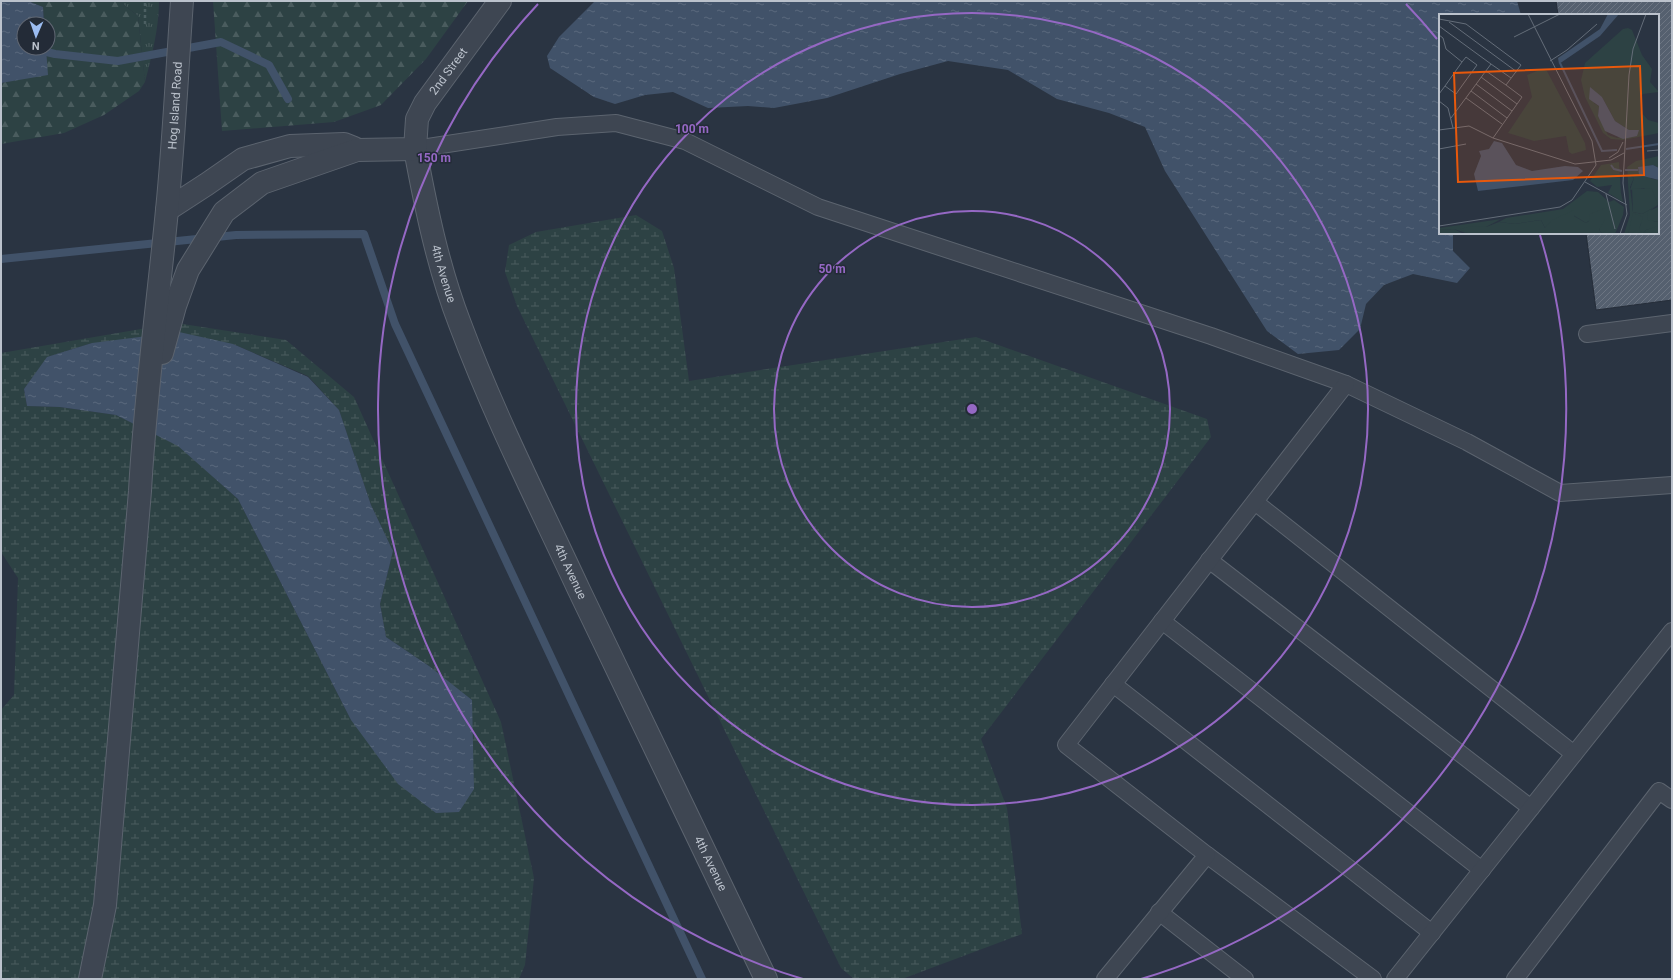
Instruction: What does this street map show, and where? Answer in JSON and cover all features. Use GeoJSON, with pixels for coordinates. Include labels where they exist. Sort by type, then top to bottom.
{"type":"FeatureCollection","features":[{"type":"Feature","properties":{"kind":"street","name":"2nd Street"},"geometry":{"type":"LineString","coordinates":[[414,149],[417,119],[425,103],[500,1]]}},
{"type":"Feature","properties":{"kind":"street","name":"Hog Island Road"},"geometry":{"type":"LineString","coordinates":[[145,418],[167,217],[178,79],[182,4]]}},
{"type":"Feature","properties":{"kind":"street"},"geometry":{"type":"LineString","coordinates":[[167,217],[207,184],[243,159],[290,146],[344,144],[357,150]]}},
{"type":"Feature","properties":{"kind":"street"},"geometry":{"type":"LineString","coordinates":[[90,979],[105,905],[145,418],[175,306],[188,270],[224,212],[262,183],[357,150],[414,149]]}},
{"type":"Feature","properties":{"kind":"street","name":"4th Avenue"},"geometry":{"type":"LineString","coordinates":[[414,149],[428,219],[444,277],[460,324],[505,433],[766,979]]}},
{"type":"Feature","properties":{"kind":"lane"},"geometry":{"type":"LineString","coordinates":[[414,149],[557,127],[616,123],[686,141],[818,207],[1211,336],[1346,384],[1467,442],[1560,493],[1672,486]]}},
{"type":"Feature","properties":{"kind":"lane"},"geometry":{"type":"LineString","coordinates":[[1587,334],[1672,323]]}},
{"type":"Feature","properties":{"kind":"lane"},"geometry":{"type":"LineString","coordinates":[[1346,384],[1066,745],[1207,855],[1373,979]]}},
{"type":"Feature","properties":{"kind":"lane"},"geometry":{"type":"LineString","coordinates":[[1254,502],[1574,754]]}},
{"type":"Feature","properties":{"kind":"lane"},"geometry":{"type":"LineString","coordinates":[[1209,560],[1531,808]]}},
{"type":"Feature","properties":{"kind":"lane"},"geometry":{"type":"LineString","coordinates":[[1162,621],[1482,870]]}},
{"type":"Feature","properties":{"kind":"lane"},"geometry":{"type":"LineString","coordinates":[[1395,979],[1672,631]]}},
{"type":"Feature","properties":{"kind":"lane"},"geometry":{"type":"LineString","coordinates":[[1113,684],[1432,933]]}},
{"type":"Feature","properties":{"kind":"lane"},"geometry":{"type":"LineString","coordinates":[[1515,979],[1659,791],[1672,800]]}},
{"type":"Feature","properties":{"kind":"lane"},"geometry":{"type":"LineString","coordinates":[[1113,976],[1159,912],[1207,855]]}},
{"type":"Feature","properties":{"kind":"lane"},"geometry":{"type":"LineString","coordinates":[[1159,912],[1245,979]]}},
{"type":"Feature","properties":{"kind":"path"},"geometry":{"type":"LineString","coordinates":[[145,1],[145,24]]}},
{"type":"Feature","properties":{"kind":"green space"},"geometry":{"type":"Polygon","coordinates":[[[28,1],[119,1],[138,16],[145,82],[139,91],[104,115],[64,133],[1,144],[1,83],[47,74],[46,56],[56,56],[56,16],[44,16],[43,7],[28,1]]]}},
{"type":"Feature","properties":{"kind":"green space"},"geometry":{"type":"Polygon","coordinates":[[[119,1],[159,1],[153,52],[145,82],[138,16],[119,1]]]}},
{"type":"Feature","properties":{"kind":"green space"},"geometry":{"type":"Polygon","coordinates":[[[213,1],[468,1],[426,59],[381,105],[334,122],[222,131],[213,1]]]}},
{"type":"Feature","properties":{"kind":"green space"},"geometry":{"type":"Polygon","coordinates":[[[636,215],[662,231],[674,268],[689,381],[976,337],[1207,419],[1211,437],[981,739],[1007,808],[1022,934],[902,979],[854,979],[841,968],[517,306],[505,272],[509,245],[536,232],[636,215]]]}},
{"type":"Feature","properties":{"kind":"green space"},"geometry":{"type":"Polygon","coordinates":[[[176,323],[286,340],[354,397],[501,722],[534,878],[525,965],[519,979],[1,979],[1,710],[14,695],[18,578],[1,552],[1,353],[176,323]],[[92,343],[48,357],[24,389],[27,406],[60,407],[116,415],[179,446],[238,499],[351,720],[429,666],[386,637],[380,604],[393,551],[371,505],[339,410],[308,376],[233,344],[92,343]]]}},
{"type":"Feature","properties":{"kind":"water"},"geometry":{"type":"Polygon","coordinates":[[[1,1],[28,1],[43,7],[44,16],[16,16],[16,56],[47,56],[48,75],[1,83],[1,1]]]}},
{"type":"Feature","properties":{"kind":"water"},"geometry":{"type":"Polygon","coordinates":[[[595,1],[1517,1],[1521,14],[1439,14],[1439,234],[1453,234],[1453,251],[1470,268],[1457,283],[1413,274],[1384,285],[1366,304],[1360,329],[1339,350],[1298,354],[1267,331],[1165,171],[1145,127],[1109,113],[1057,99],[1008,70],[948,61],[900,74],[827,98],[774,108],[748,106],[708,108],[673,92],[645,95],[615,104],[594,97],[550,68],[547,56],[559,37],[595,1]]]}},
{"type":"Feature","properties":{"kind":"water"},"geometry":{"type":"Polygon","coordinates":[[[179,332],[233,344],[308,377],[339,410],[371,505],[393,551],[380,604],[386,637],[429,666],[472,700],[474,789],[459,812],[436,813],[398,784],[351,720],[238,499],[178,446],[116,415],[60,407],[27,406],[24,389],[47,357],[92,343],[179,332]]]}},
{"type":"Feature","properties":{"kind":"building"},"geometry":{"type":"Polygon","coordinates":[[[1556,1],[1672,1],[1672,300],[1596,310],[1586,234],[1659,234],[1659,14],[1558,14],[1556,1]]]}},
{"type":"Feature","properties":{"kind":"waterway"},"geometry":{"type":"LineString","coordinates":[[56,54],[118,61],[221,42],[269,65],[288,99]]}},
{"type":"Feature","properties":{"kind":"waterway"},"geometry":{"type":"LineString","coordinates":[[1,259],[236,235],[364,234],[395,324],[702,979]]}}]}
